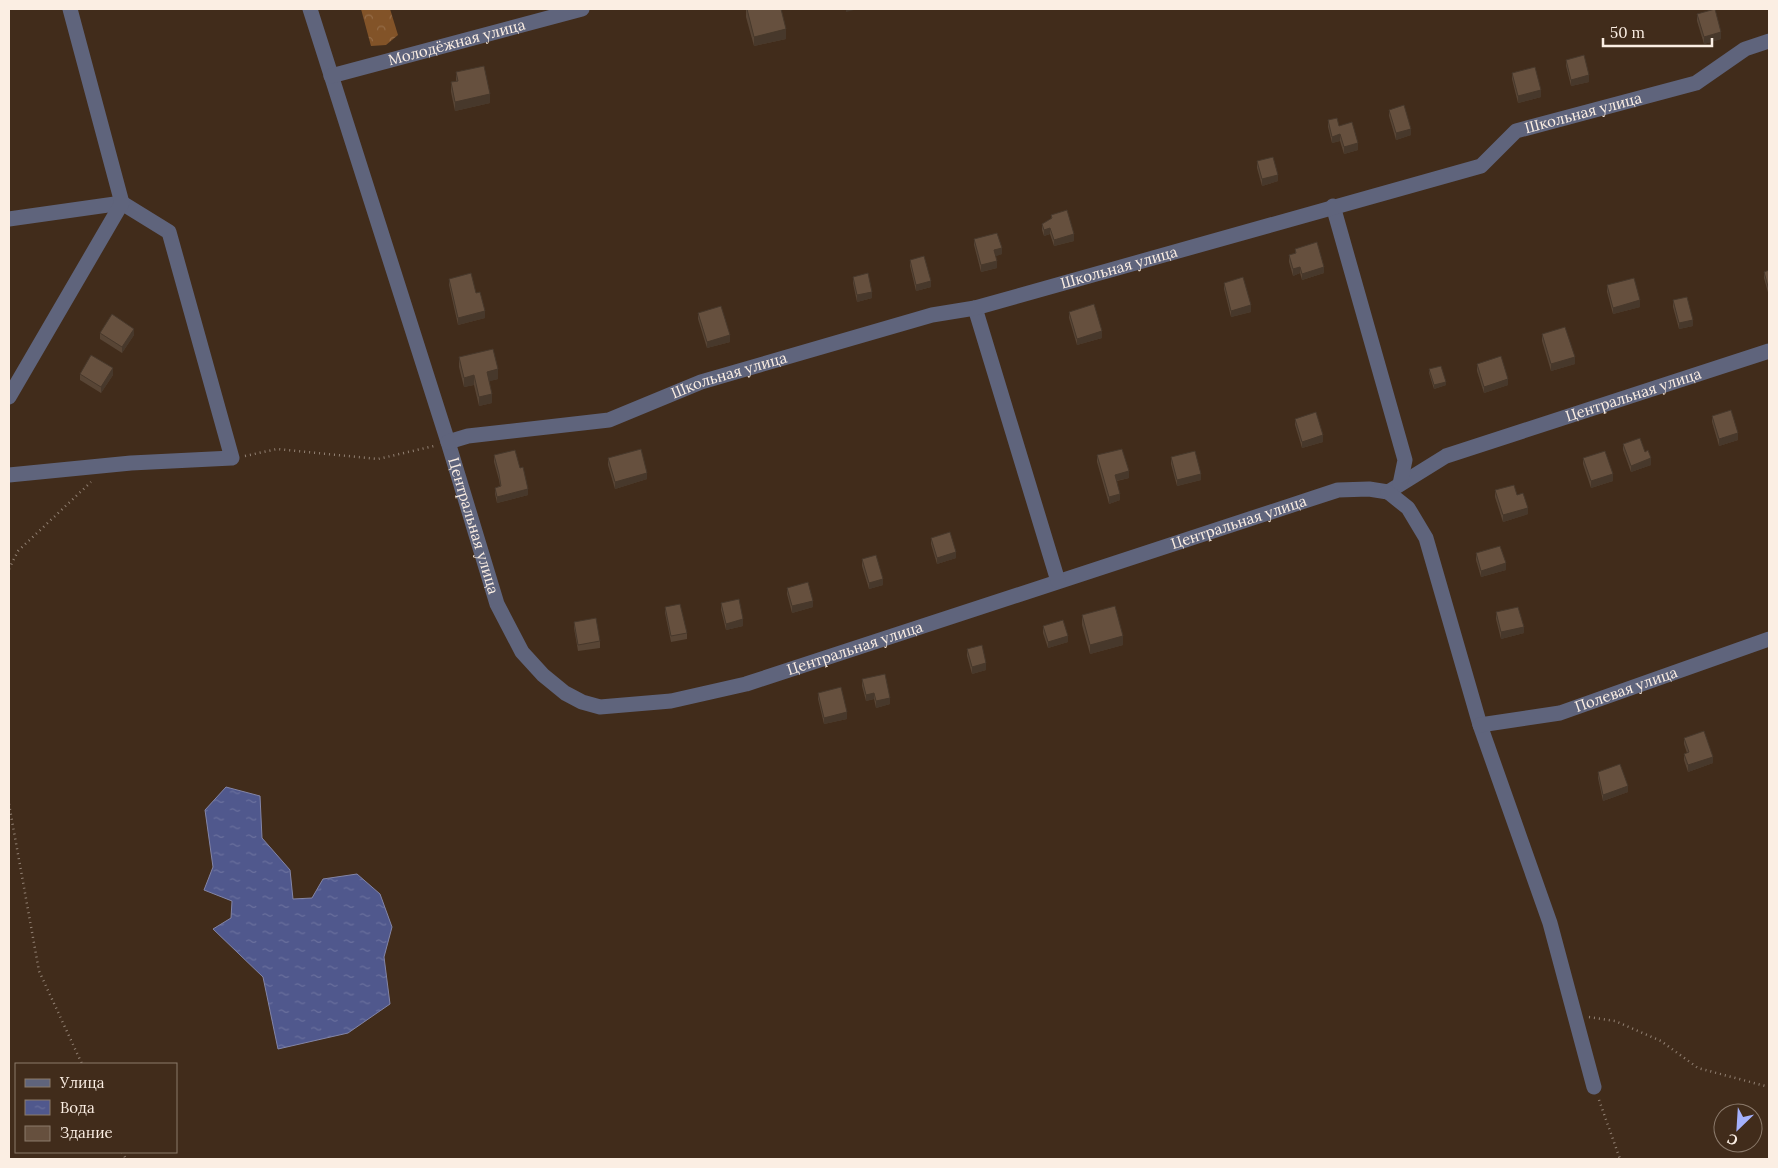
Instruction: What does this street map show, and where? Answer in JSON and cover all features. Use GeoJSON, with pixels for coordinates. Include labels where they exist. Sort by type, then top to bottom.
{"type":"FeatureCollection","features":[{"type":"Feature","properties":{"kind":"street"},"geometry":{"type":"LineString","coordinates":[[9,397],[122,203],[70,9]]}},
{"type":"Feature","properties":{"kind":"street","name":"Центральная улица"},"geometry":{"type":"LineString","coordinates":[[310,9],[448,442],[497,604],[522,652],[543,675],[565,693],[582,702],[600,706],[671,701],[746,684],[1338,490],[1394,488],[1446,456],[1769,351]]}},
{"type":"Feature","properties":{"kind":"street","name":"Молодёжная улица"},"geometry":{"type":"LineString","coordinates":[[331,76],[582,9]]}},
{"type":"Feature","properties":{"kind":"street","name":"Школьная улица"},"geometry":{"type":"LineString","coordinates":[[448,442],[468,436],[609,420],[701,382],[932,315],[975,308],[1480,166],[1516,131],[1696,83],[1745,49],[1769,41]]}},
{"type":"Feature","properties":{"kind":"street"},"geometry":{"type":"LineString","coordinates":[[9,219],[122,203],[169,232],[232,458],[131,463],[9,475]]}},
{"type":"Feature","properties":{"kind":"street"},"geometry":{"type":"LineString","coordinates":[[1333,206],[1405,460],[1394,488],[1426,538],[1480,725],[1550,923],[1594,1087]]}},
{"type":"Feature","properties":{"kind":"street"},"geometry":{"type":"LineString","coordinates":[[975,308],[1058,581]]}},
{"type":"Feature","properties":{"kind":"street","name":"Полевая улица"},"geometry":{"type":"LineString","coordinates":[[1480,725],[1560,712],[1769,639]]}},
{"type":"Feature","properties":{"kind":"path"},"geometry":{"type":"LineString","coordinates":[[232,458],[278,450],[378,460],[412,453],[448,442]]}},
{"type":"Feature","properties":{"kind":"path"},"geometry":{"type":"LineString","coordinates":[[9,569],[18,551],[95,478]]}},
{"type":"Feature","properties":{"kind":"path"},"geometry":{"type":"LineString","coordinates":[[9,804],[39,971],[82,1063]]}},
{"type":"Feature","properties":{"kind":"path"},"geometry":{"type":"LineString","coordinates":[[1576,1015],[1615,1021],[1661,1041],[1698,1068],[1769,1087]]}},
{"type":"Feature","properties":{"kind":"path"},"geometry":{"type":"LineString","coordinates":[[1594,1087],[1620,1159]]}},
{"type":"Feature","properties":{"kind":"green space"},"geometry":{"type":"Polygon","coordinates":[[[361,9],[390,9],[398,35],[386,45],[371,46],[361,9]]]}},
{"type":"Feature","properties":{"kind":"water"},"geometry":{"type":"Polygon","coordinates":[[[226,787],[260,796],[262,838],[290,870],[293,899],[312,898],[323,879],[357,874],[380,894],[392,927],[384,957],[390,1004],[348,1033],[278,1049],[263,977],[213,929],[231,918],[232,901],[204,890],[213,867],[205,810],[226,787]]]}},
{"type":"Feature","properties":{"kind":"building"},"geometry":{"type":"Polygon","coordinates":[[[747,9],[781,9],[786,29],[754,37],[747,9]]]}},
{"type":"Feature","properties":{"kind":"building"},"geometry":{"type":"Polygon","coordinates":[[[1715,9],[1721,32],[1704,37],[1697,14],[1715,9]]]}},
{"type":"Feature","properties":{"kind":"building"},"geometry":{"type":"Polygon","coordinates":[[[1584,55],[1589,75],[1571,80],[1566,60],[1584,55]]]}},
{"type":"Feature","properties":{"kind":"building"},"geometry":{"type":"Polygon","coordinates":[[[484,66],[490,94],[455,102],[451,82],[458,81],[456,72],[484,66]]]}},
{"type":"Feature","properties":{"kind":"building"},"geometry":{"type":"Polygon","coordinates":[[[1535,67],[1541,90],[1518,96],[1512,73],[1535,67]]]}},
{"type":"Feature","properties":{"kind":"building"},"geometry":{"type":"Polygon","coordinates":[[[1404,105],[1411,129],[1396,133],[1389,110],[1404,105]]]}},
{"type":"Feature","properties":{"kind":"building"},"geometry":{"type":"Polygon","coordinates":[[[1337,118],[1339,126],[1352,122],[1358,143],[1344,147],[1340,134],[1332,137],[1328,120],[1337,118]]]}},
{"type":"Feature","properties":{"kind":"building"},"geometry":{"type":"Polygon","coordinates":[[[1273,157],[1278,175],[1262,179],[1257,161],[1273,157]]]}},
{"type":"Feature","properties":{"kind":"building"},"geometry":{"type":"Polygon","coordinates":[[[1067,210],[1074,234],[1054,240],[1050,228],[1044,230],[1042,224],[1052,218],[1051,215],[1067,210]]]}},
{"type":"Feature","properties":{"kind":"building"},"geometry":{"type":"Polygon","coordinates":[[[997,233],[1002,248],[994,250],[997,261],[981,265],[974,239],[997,233]]]}},
{"type":"Feature","properties":{"kind":"building"},"geometry":{"type":"Polygon","coordinates":[[[1317,242],[1324,267],[1302,274],[1300,267],[1293,269],[1289,255],[1296,253],[1295,249],[1317,242]]]}},
{"type":"Feature","properties":{"kind":"building"},"geometry":{"type":"Polygon","coordinates":[[[924,256],[931,281],[916,285],[910,260],[924,256]]]}},
{"type":"Feature","properties":{"kind":"building"},"geometry":{"type":"Polygon","coordinates":[[[1769,270],[1769,290],[1764,272],[1769,270]]]}},
{"type":"Feature","properties":{"kind":"building"},"geometry":{"type":"Polygon","coordinates":[[[471,273],[476,293],[480,292],[485,311],[458,318],[449,279],[471,273]]]}},
{"type":"Feature","properties":{"kind":"building"},"geometry":{"type":"Polygon","coordinates":[[[868,273],[872,292],[857,295],[853,277],[868,273]]]}},
{"type":"Feature","properties":{"kind":"building"},"geometry":{"type":"Polygon","coordinates":[[[1243,277],[1251,305],[1231,311],[1224,283],[1243,277]]]}},
{"type":"Feature","properties":{"kind":"building"},"geometry":{"type":"Polygon","coordinates":[[[1634,278],[1640,300],[1613,308],[1607,285],[1634,278]]]}},
{"type":"Feature","properties":{"kind":"building"},"geometry":{"type":"Polygon","coordinates":[[[1687,297],[1693,320],[1679,323],[1673,300],[1687,297]]]}},
{"type":"Feature","properties":{"kind":"building"},"geometry":{"type":"Polygon","coordinates":[[[1094,304],[1102,331],[1077,339],[1069,312],[1094,304]]]}},
{"type":"Feature","properties":{"kind":"building"},"geometry":{"type":"Polygon","coordinates":[[[721,306],[730,335],[707,342],[698,313],[721,306]]]}},
{"type":"Feature","properties":{"kind":"building"},"geometry":{"type":"Polygon","coordinates":[[[112,314],[134,329],[122,347],[100,333],[112,314]]]}},
{"type":"Feature","properties":{"kind":"building"},"geometry":{"type":"Polygon","coordinates":[[[1565,327],[1575,357],[1551,364],[1542,334],[1565,327]]]}},
{"type":"Feature","properties":{"kind":"building"},"geometry":{"type":"Polygon","coordinates":[[[493,349],[498,369],[487,372],[492,394],[479,397],[474,375],[464,378],[459,357],[493,349]]]}},
{"type":"Feature","properties":{"kind":"building"},"geometry":{"type":"Polygon","coordinates":[[[91,355],[113,368],[101,387],[80,374],[91,355]]]}},
{"type":"Feature","properties":{"kind":"building"},"geometry":{"type":"Polygon","coordinates":[[[1501,356],[1508,379],[1484,387],[1477,364],[1501,356]]]}},
{"type":"Feature","properties":{"kind":"building"},"geometry":{"type":"Polygon","coordinates":[[[1441,366],[1446,382],[1434,385],[1429,369],[1441,366]]]}},
{"type":"Feature","properties":{"kind":"building"},"geometry":{"type":"Polygon","coordinates":[[[1731,410],[1738,433],[1719,439],[1712,416],[1731,410]]]}},
{"type":"Feature","properties":{"kind":"building"},"geometry":{"type":"Polygon","coordinates":[[[1316,412],[1323,435],[1302,442],[1295,419],[1316,412]]]}},
{"type":"Feature","properties":{"kind":"building"},"geometry":{"type":"Polygon","coordinates":[[[1640,438],[1645,452],[1648,450],[1651,458],[1631,466],[1623,444],[1640,438]]]}},
{"type":"Feature","properties":{"kind":"building"},"geometry":{"type":"Polygon","coordinates":[[[641,449],[647,473],[615,482],[608,458],[641,449]]]}},
{"type":"Feature","properties":{"kind":"building"},"geometry":{"type":"Polygon","coordinates":[[[1122,449],[1129,471],[1115,475],[1120,494],[1109,497],[1097,455],[1122,449]]]}},
{"type":"Feature","properties":{"kind":"building"},"geometry":{"type":"Polygon","coordinates":[[[515,450],[520,468],[523,467],[528,489],[497,497],[495,488],[501,486],[494,455],[515,450]]]}},
{"type":"Feature","properties":{"kind":"building"},"geometry":{"type":"Polygon","coordinates":[[[1195,451],[1201,474],[1177,480],[1171,457],[1195,451]]]}},
{"type":"Feature","properties":{"kind":"building"},"geometry":{"type":"Polygon","coordinates":[[[1605,451],[1613,474],[1591,481],[1583,458],[1605,451]]]}},
{"type":"Feature","properties":{"kind":"building"},"geometry":{"type":"Polygon","coordinates":[[[1514,485],[1517,495],[1523,493],[1528,508],[1503,515],[1495,490],[1514,485]]]}},
{"type":"Feature","properties":{"kind":"building"},"geometry":{"type":"Polygon","coordinates":[[[950,532],[956,552],[937,558],[931,538],[950,532]]]}},
{"type":"Feature","properties":{"kind":"building"},"geometry":{"type":"Polygon","coordinates":[[[1500,546],[1506,563],[1481,571],[1476,553],[1500,546]]]}},
{"type":"Feature","properties":{"kind":"building"},"geometry":{"type":"Polygon","coordinates":[[[876,555],[883,579],[869,583],[862,559],[876,555]]]}},
{"type":"Feature","properties":{"kind":"building"},"geometry":{"type":"Polygon","coordinates":[[[808,582],[813,601],[792,606],[787,588],[808,582]]]}},
{"type":"Feature","properties":{"kind":"building"},"geometry":{"type":"Polygon","coordinates":[[[739,599],[743,619],[726,624],[721,603],[739,599]]]}},
{"type":"Feature","properties":{"kind":"building"},"geometry":{"type":"Polygon","coordinates":[[[680,604],[687,633],[671,636],[665,607],[680,604]]]}},
{"type":"Feature","properties":{"kind":"building"},"geometry":{"type":"Polygon","coordinates":[[[1115,606],[1123,636],[1090,645],[1082,615],[1115,606]]]}},
{"type":"Feature","properties":{"kind":"building"},"geometry":{"type":"Polygon","coordinates":[[[1518,607],[1524,627],[1501,632],[1496,612],[1518,607]]]}},
{"type":"Feature","properties":{"kind":"building"},"geometry":{"type":"Polygon","coordinates":[[[596,618],[600,641],[578,645],[574,622],[596,618]]]}},
{"type":"Feature","properties":{"kind":"building"},"geometry":{"type":"Polygon","coordinates":[[[1063,620],[1068,636],[1048,642],[1043,626],[1063,620]]]}},
{"type":"Feature","properties":{"kind":"building"},"geometry":{"type":"Polygon","coordinates":[[[982,645],[986,663],[972,667],[967,649],[982,645]]]}},
{"type":"Feature","properties":{"kind":"building"},"geometry":{"type":"Polygon","coordinates":[[[885,674],[890,698],[876,701],[874,693],[866,695],[862,679],[885,674]]]}},
{"type":"Feature","properties":{"kind":"building"},"geometry":{"type":"Polygon","coordinates":[[[841,687],[847,712],[824,718],[818,693],[841,687]]]}},
{"type":"Feature","properties":{"kind":"building"},"geometry":{"type":"Polygon","coordinates":[[[1704,731],[1713,757],[1688,765],[1684,754],[1689,752],[1684,738],[1704,731]]]}},
{"type":"Feature","properties":{"kind":"building"},"geometry":{"type":"Polygon","coordinates":[[[1620,764],[1628,786],[1603,795],[1598,772],[1620,764]]]}}]}
